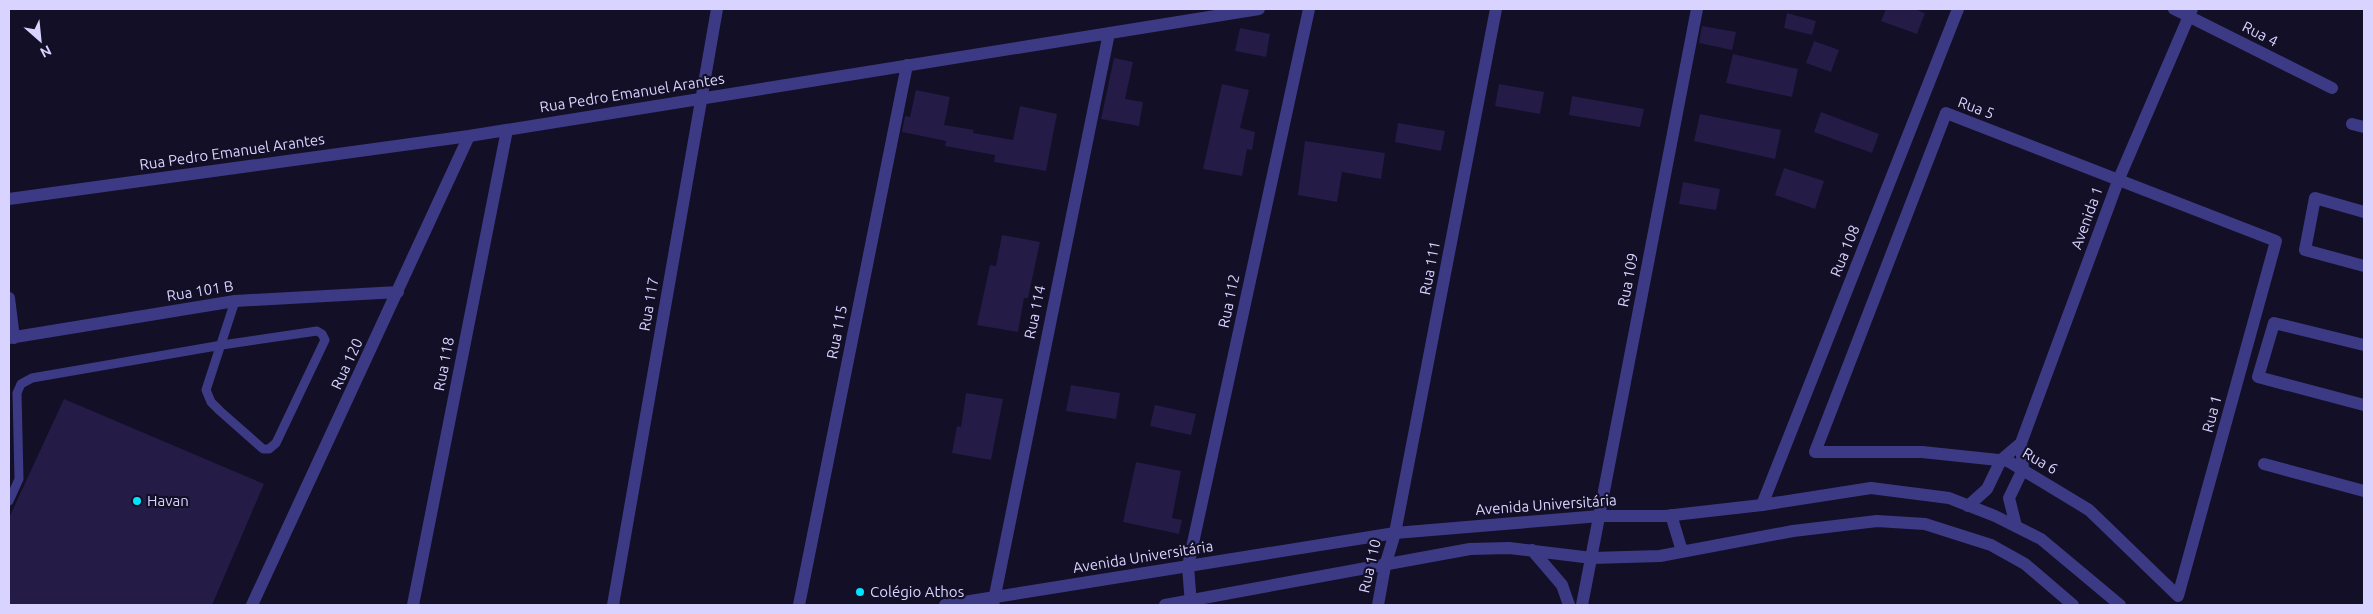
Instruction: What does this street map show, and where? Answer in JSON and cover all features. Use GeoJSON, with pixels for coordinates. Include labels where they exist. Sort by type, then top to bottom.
{"type":"FeatureCollection","features":[{"type":"Feature","properties":{"kind":"street","name":"Rua 117"},"geometry":{"type":"LineString","coordinates":[[613,605],[717,9]]}},
{"type":"Feature","properties":{"kind":"street","name":"Rua Pedro Emanuel Arantes"},"geometry":{"type":"LineString","coordinates":[[9,199],[469,136],[1259,9]]}},
{"type":"Feature","properties":{"kind":"street","name":"Rua 112"},"geometry":{"type":"LineString","coordinates":[[1192,603],[1188,566],[1308,9]]}},
{"type":"Feature","properties":{"kind":"street","name":"Rua 111"},"geometry":{"type":"LineString","coordinates":[[1395,533],[1496,9]]}},
{"type":"Feature","properties":{"kind":"street","name":"Rua 109"},"geometry":{"type":"LineString","coordinates":[[1592,558],[1697,9]]}},
{"type":"Feature","properties":{"kind":"street","name":"Rua 108"},"geometry":{"type":"LineString","coordinates":[[1762,505],[1958,9]]}},
{"type":"Feature","properties":{"kind":"street","name":"Rua 4"},"geometry":{"type":"LineString","coordinates":[[2174,9],[2190,12],[2332,88]]}},
{"type":"Feature","properties":{"kind":"street","name":"Avenida 1"},"geometry":{"type":"LineString","coordinates":[[2023,469],[2021,443],[2118,181],[2190,12]]}},
{"type":"Feature","properties":{"kind":"street","name":"Rua 114"},"geometry":{"type":"LineString","coordinates":[[993,602],[1109,33]]}},
{"type":"Feature","properties":{"kind":"street","name":"Rua 115"},"geometry":{"type":"LineString","coordinates":[[799,605],[907,66]]}},
{"type":"Feature","properties":{"kind":"street","name":"Rua 5"},"geometry":{"type":"LineString","coordinates":[[1814,452],[1946,113],[2276,241]]}},
{"type":"Feature","properties":{"kind":"street","name":"Rua 118"},"geometry":{"type":"LineString","coordinates":[[413,605],[507,130]]}},
{"type":"Feature","properties":{"kind":"street","name":"Rua 120"},"geometry":{"type":"LineString","coordinates":[[252,605],[469,136]]}},
{"type":"Feature","properties":{"kind":"street"},"geometry":{"type":"LineString","coordinates":[[2364,212],[2315,198],[2305,250],[2364,266]]}},
{"type":"Feature","properties":{"kind":"street","name":"Rua 1"},"geometry":{"type":"LineString","coordinates":[[2178,596],[2276,241]]}},
{"type":"Feature","properties":{"kind":"street","name":"Rua 101 B"},"geometry":{"type":"LineString","coordinates":[[12,338],[235,302],[398,292]]}},
{"type":"Feature","properties":{"kind":"street"},"geometry":{"type":"LineString","coordinates":[[9,298],[12,338]]}},
{"type":"Feature","properties":{"kind":"street"},"geometry":{"type":"LineString","coordinates":[[2364,345],[2274,323],[2258,377],[2364,405]]}},
{"type":"Feature","properties":{"kind":"street","name":"Avenida 1"},"geometry":{"type":"LineString","coordinates":[[2001,460],[2021,443]]}},
{"type":"Feature","properties":{"kind":"street","name":"Rua 6"},"geometry":{"type":"LineString","coordinates":[[1814,452],[1922,452],[2008,461],[2089,510],[2178,596]]}},
{"type":"Feature","properties":{"kind":"street"},"geometry":{"type":"LineString","coordinates":[[1968,506],[1987,489],[2001,460]]}},
{"type":"Feature","properties":{"kind":"street"},"geometry":{"type":"LineString","coordinates":[[2264,464],[2364,491]]}},
{"type":"Feature","properties":{"kind":"street"},"geometry":{"type":"LineString","coordinates":[[2016,526],[2009,498],[2023,469]]}},
{"type":"Feature","properties":{"kind":"street","name":"Avenida Universitária"},"geometry":{"type":"LineString","coordinates":[[945,605],[993,602],[1188,566],[1395,533],[1600,516],[1671,515],[1762,505],[1870,488],[1949,498],[2016,526],[2041,539],[2120,605]]}},
{"type":"Feature","properties":{"kind":"street"},"geometry":{"type":"LineString","coordinates":[[1671,515],[1682,552]]}},
{"type":"Feature","properties":{"kind":"street"},"geometry":{"type":"LineString","coordinates":[[1165,605],[1192,603],[1470,549],[1532,550],[1592,558],[1660,556],[1793,531],[1877,521],[1925,524],[1991,545],[2025,564],[2074,605]]}},
{"type":"Feature","properties":{"kind":"street","name":"Rua 110"},"geometry":{"type":"LineString","coordinates":[[1378,605],[1385,566],[1395,533]]}},
{"type":"Feature","properties":{"kind":"street"},"geometry":{"type":"LineString","coordinates":[[1532,550],[1562,585],[1569,605]]}},
{"type":"Feature","properties":{"kind":"street"},"geometry":{"type":"LineString","coordinates":[[1582,605],[1592,558]]}},
{"type":"Feature","properties":{"kind":"lane"},"geometry":{"type":"LineString","coordinates":[[9,501],[19,479],[17,393],[21,384],[32,378],[222,345],[317,332],[322,334],[325,340],[276,443],[269,449],[263,449],[211,402],[206,390],[222,345],[235,302]]}},
{"type":"Feature","properties":{"kind":"building"},"geometry":{"type":"Polygon","coordinates":[[[1886,9],[1914,9],[1925,13],[1917,34],[1881,21],[1886,9]]]}},
{"type":"Feature","properties":{"kind":"building"},"geometry":{"type":"Polygon","coordinates":[[[1787,13],[1816,21],[1812,35],[1784,28],[1787,13]]]}},
{"type":"Feature","properties":{"kind":"building"},"geometry":{"type":"Polygon","coordinates":[[[1702,26],[1736,32],[1732,50],[1699,43],[1702,26]]]}},
{"type":"Feature","properties":{"kind":"building"},"geometry":{"type":"Polygon","coordinates":[[[1240,28],[1270,34],[1266,57],[1235,51],[1240,28]]]}},
{"type":"Feature","properties":{"kind":"building"},"geometry":{"type":"Polygon","coordinates":[[[1814,41],[1839,50],[1831,72],[1806,63],[1814,41]]]}},
{"type":"Feature","properties":{"kind":"building"},"geometry":{"type":"Polygon","coordinates":[[[1733,54],[1798,69],[1792,97],[1726,83],[1733,54]]]}},
{"type":"Feature","properties":{"kind":"building"},"geometry":{"type":"Polygon","coordinates":[[[1114,58],[1133,62],[1125,99],[1143,102],[1139,126],[1101,119],[1114,58]]]}},
{"type":"Feature","properties":{"kind":"building"},"geometry":{"type":"Polygon","coordinates":[[[1222,84],[1249,90],[1240,128],[1255,132],[1252,150],[1247,149],[1242,176],[1203,169],[1222,84]]]}},
{"type":"Feature","properties":{"kind":"building"},"geometry":{"type":"Polygon","coordinates":[[[1499,84],[1544,92],[1540,114],[1495,106],[1499,84]]]}},
{"type":"Feature","properties":{"kind":"building"},"geometry":{"type":"Polygon","coordinates":[[[916,90],[950,97],[944,125],[974,130],[973,133],[1013,140],[1020,106],[1057,114],[1046,171],[994,162],[995,155],[945,146],[946,141],[902,132],[905,116],[910,117],[916,90]]]}},
{"type":"Feature","properties":{"kind":"building"},"geometry":{"type":"Polygon","coordinates":[[[1572,96],[1644,109],[1640,127],[1569,115],[1572,96]]]}},
{"type":"Feature","properties":{"kind":"building"},"geometry":{"type":"Polygon","coordinates":[[[1821,112],[1879,134],[1872,153],[1814,132],[1821,112]]]}},
{"type":"Feature","properties":{"kind":"building"},"geometry":{"type":"Polygon","coordinates":[[[1700,114],[1781,130],[1775,159],[1694,141],[1700,114]]]}},
{"type":"Feature","properties":{"kind":"building"},"geometry":{"type":"Polygon","coordinates":[[[1398,123],[1445,131],[1441,151],[1395,142],[1398,123]]]}},
{"type":"Feature","properties":{"kind":"building"},"geometry":{"type":"Polygon","coordinates":[[[1305,141],[1385,153],[1381,179],[1342,172],[1337,202],[1298,195],[1305,141]]]}},
{"type":"Feature","properties":{"kind":"building"},"geometry":{"type":"Polygon","coordinates":[[[1784,168],[1824,181],[1815,209],[1775,195],[1784,168]]]}},
{"type":"Feature","properties":{"kind":"building"},"geometry":{"type":"Polygon","coordinates":[[[1683,182],[1720,189],[1716,210],[1679,204],[1683,182]]]}},
{"type":"Feature","properties":{"kind":"building"},"geometry":{"type":"Polygon","coordinates":[[[1002,235],[1040,242],[1028,298],[1024,298],[1018,332],[977,325],[990,265],[996,266],[1002,235]]]}},
{"type":"Feature","properties":{"kind":"building"},"geometry":{"type":"Polygon","coordinates":[[[1071,385],[1120,393],[1116,419],[1066,411],[1071,385]]]}},
{"type":"Feature","properties":{"kind":"building"},"geometry":{"type":"Polygon","coordinates":[[[966,393],[1003,399],[991,460],[952,453],[957,426],[961,427],[966,393]]]}},
{"type":"Feature","properties":{"kind":"building","name":"Havan"},"geometry":{"type":"Polygon","coordinates":[[[64,399],[264,484],[212,605],[9,605],[9,518],[64,399]]]}},
{"type":"Feature","properties":{"kind":"building"},"geometry":{"type":"Polygon","coordinates":[[[1155,405],[1196,414],[1191,435],[1150,426],[1155,405]]]}},
{"type":"Feature","properties":{"kind":"building"},"geometry":{"type":"Polygon","coordinates":[[[1136,462],[1181,471],[1172,518],[1182,520],[1179,534],[1123,522],[1136,462]]]}},
{"type":"Feature","properties":{"kind":"place","name":"Havan"},"geometry":{"type":"Point","coordinates":[137,501]}},
{"type":"Feature","properties":{"kind":"place","name":"Colégio Athos"},"geometry":{"type":"Point","coordinates":[860,592]}}]}
